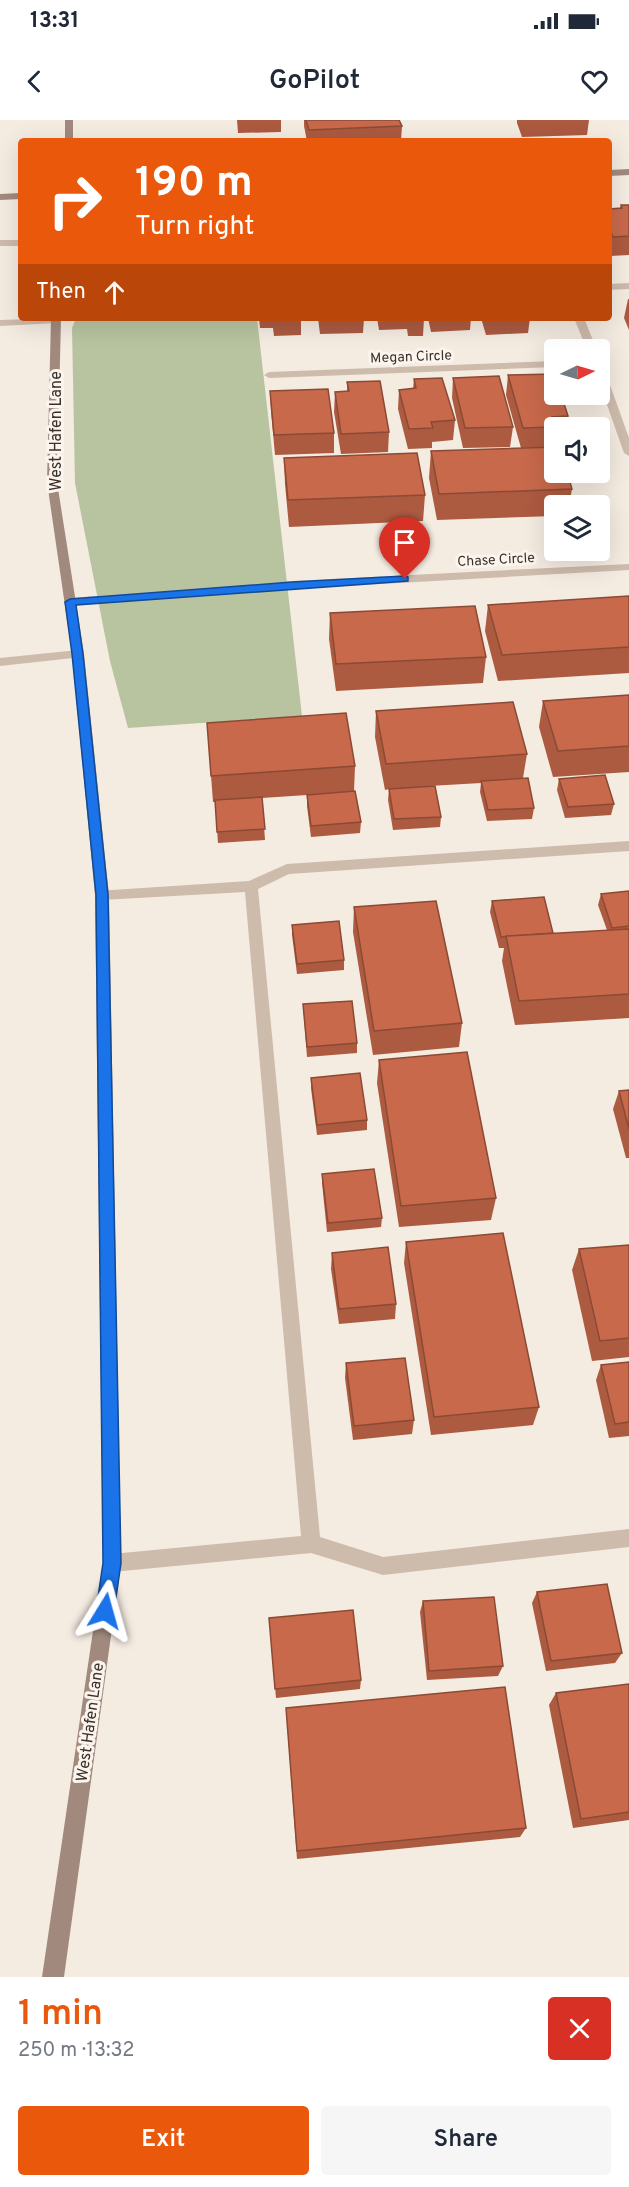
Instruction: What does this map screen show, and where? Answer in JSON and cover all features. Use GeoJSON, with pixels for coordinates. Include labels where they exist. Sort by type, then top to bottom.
{"type":"FeatureCollection","features":[{"type":"Feature","properties":{"kind":"main road"},"geometry":{"type":"LineString","coordinates":[[69,120],[69,138]]}},
{"type":"Feature","properties":{"kind":"main road"},"geometry":{"type":"LineString","coordinates":[[612,173],[629,172]]}},
{"type":"Feature","properties":{"kind":"main road"},"geometry":{"type":"LineString","coordinates":[[0,197],[18,196]]}},
{"type":"Feature","properties":{"kind":"main road","name":"West Hafen Lane"},"geometry":{"type":"LineString","coordinates":[[54,1967],[112,1563],[102,895],[78,654],[52,482],[56,321]]}},
{"type":"Feature","properties":{"kind":"street"},"geometry":{"type":"LineString","coordinates":[[0,243],[18,243]]}},
{"type":"Feature","properties":{"kind":"street"},"geometry":{"type":"LineString","coordinates":[[612,287],[629,286]]}},
{"type":"Feature","properties":{"kind":"street"},"geometry":{"type":"LineString","coordinates":[[0,323],[28,321]]}},
{"type":"Feature","properties":{"kind":"street"},"geometry":{"type":"LineString","coordinates":[[580,321],[588,339]]}},
{"type":"Feature","properties":{"kind":"street","name":"Megan Circle"},"geometry":{"type":"LineString","coordinates":[[269,375],[544,364]]}},
{"type":"Feature","properties":{"kind":"street"},"geometry":{"type":"LineString","coordinates":[[610,400],[629,453]]}},
{"type":"Feature","properties":{"kind":"street"},"geometry":{"type":"LineString","coordinates":[[615,415],[629,414]]}},
{"type":"Feature","properties":{"kind":"street","name":"Chase Circle"},"geometry":{"type":"LineString","coordinates":[[70,602],[292,585],[629,567]]}},
{"type":"Feature","properties":{"kind":"street"},"geometry":{"type":"LineString","coordinates":[[0,662],[78,654]]}},
{"type":"Feature","properties":{"kind":"street"},"geometry":{"type":"LineString","coordinates":[[102,895],[251,886],[287,869],[629,846]]}},
{"type":"Feature","properties":{"kind":"street"},"geometry":{"type":"LineString","coordinates":[[251,886],[310,1544]]}},
{"type":"Feature","properties":{"kind":"street"},"geometry":{"type":"LineString","coordinates":[[112,1563],[310,1544],[383,1566],[629,1538]]}},
{"type":"Feature","properties":{"kind":"green space"},"geometry":{"type":"Polygon","coordinates":[[[75,321],[257,321],[302,716],[128,728],[110,661],[75,483],[72,328],[75,321]]]}},
{"type":"Feature","properties":{"kind":"building"},"geometry":{"type":"Polygon","coordinates":[[[306,120],[399,120],[402,126],[309,130],[306,120]]]}},
{"type":"Feature","properties":{"kind":"building"},"geometry":{"type":"Polygon","coordinates":[[[621,205],[629,205],[629,236],[613,237],[612,209],[622,208],[621,205]]]}},
{"type":"Feature","properties":{"kind":"building"},"geometry":{"type":"Polygon","coordinates":[[[544,374],[544,405],[564,405],[568,416],[544,417],[544,427],[523,428],[508,375],[544,374]]]}},
{"type":"Feature","properties":{"kind":"building"},"geometry":{"type":"Polygon","coordinates":[[[499,376],[513,427],[465,428],[453,378],[499,376]]]}},
{"type":"Feature","properties":{"kind":"building"},"geometry":{"type":"Polygon","coordinates":[[[442,378],[455,420],[431,422],[433,428],[409,429],[399,390],[416,388],[414,379],[442,378]]]}},
{"type":"Feature","properties":{"kind":"building"},"geometry":{"type":"Polygon","coordinates":[[[380,381],[389,432],[341,434],[335,392],[349,391],[347,382],[380,381]]]}},
{"type":"Feature","properties":{"kind":"building"},"geometry":{"type":"Polygon","coordinates":[[[328,389],[334,433],[274,435],[270,391],[328,389]]]}},
{"type":"Feature","properties":{"kind":"building"},"geometry":{"type":"Polygon","coordinates":[[[544,447],[544,483],[570,483],[572,489],[439,494],[431,451],[544,447]]]}},
{"type":"Feature","properties":{"kind":"building"},"geometry":{"type":"Polygon","coordinates":[[[417,453],[425,495],[288,500],[284,458],[417,453]]]}},
{"type":"Feature","properties":{"kind":"building"},"geometry":{"type":"Polygon","coordinates":[[[629,596],[629,647],[502,655],[488,605],[629,596]]]}},
{"type":"Feature","properties":{"kind":"building"},"geometry":{"type":"Polygon","coordinates":[[[475,606],[486,657],[336,664],[330,613],[475,606]]]}},
{"type":"Feature","properties":{"kind":"building"},"geometry":{"type":"Polygon","coordinates":[[[629,695],[629,746],[558,751],[543,701],[629,695]]]}},
{"type":"Feature","properties":{"kind":"building"},"geometry":{"type":"Polygon","coordinates":[[[513,702],[527,754],[386,764],[376,711],[513,702]]]}},
{"type":"Feature","properties":{"kind":"building"},"geometry":{"type":"Polygon","coordinates":[[[346,713],[355,766],[211,776],[207,723],[346,713]]]}},
{"type":"Feature","properties":{"kind":"building"},"geometry":{"type":"Polygon","coordinates":[[[605,775],[614,804],[568,807],[559,779],[605,775]]]}},
{"type":"Feature","properties":{"kind":"building"},"geometry":{"type":"Polygon","coordinates":[[[528,778],[534,808],[488,810],[481,781],[528,778]]]}},
{"type":"Feature","properties":{"kind":"building"},"geometry":{"type":"Polygon","coordinates":[[[435,786],[441,817],[394,819],[389,789],[435,786]]]}},
{"type":"Feature","properties":{"kind":"building"},"geometry":{"type":"Polygon","coordinates":[[[355,791],[361,822],[311,826],[307,795],[355,791]]]}},
{"type":"Feature","properties":{"kind":"building"},"geometry":{"type":"Polygon","coordinates":[[[262,797],[265,829],[217,832],[215,800],[262,797]]]}},
{"type":"Feature","properties":{"kind":"building"},"geometry":{"type":"Polygon","coordinates":[[[629,891],[629,926],[612,928],[601,894],[629,891]]]}},
{"type":"Feature","properties":{"kind":"building"},"geometry":{"type":"Polygon","coordinates":[[[544,897],[553,933],[501,937],[492,901],[544,897]]]}},
{"type":"Feature","properties":{"kind":"building"},"geometry":{"type":"Polygon","coordinates":[[[436,901],[462,1023],[374,1031],[354,907],[436,901]]]}},
{"type":"Feature","properties":{"kind":"building"},"geometry":{"type":"Polygon","coordinates":[[[339,921],[344,960],[297,964],[292,925],[339,921]]]}},
{"type":"Feature","properties":{"kind":"building"},"geometry":{"type":"Polygon","coordinates":[[[629,929],[629,994],[519,1001],[506,936],[629,929]]]}},
{"type":"Feature","properties":{"kind":"building"},"geometry":{"type":"Polygon","coordinates":[[[352,1001],[357,1043],[307,1047],[303,1004],[352,1001]]]}},
{"type":"Feature","properties":{"kind":"building"},"geometry":{"type":"Polygon","coordinates":[[[467,1052],[496,1198],[401,1206],[379,1060],[467,1052]]]}},
{"type":"Feature","properties":{"kind":"building"},"geometry":{"type":"Polygon","coordinates":[[[360,1073],[367,1120],[317,1125],[311,1078],[360,1073]]]}},
{"type":"Feature","properties":{"kind":"building"},"geometry":{"type":"Polygon","coordinates":[[[629,1090],[629,1129],[619,1091],[629,1090]]]}},
{"type":"Feature","properties":{"kind":"building"},"geometry":{"type":"Polygon","coordinates":[[[374,1169],[382,1218],[328,1223],[322,1174],[374,1169]]]}},
{"type":"Feature","properties":{"kind":"building"},"geometry":{"type":"Polygon","coordinates":[[[503,1233],[539,1407],[434,1417],[406,1242],[503,1233]]]}},
{"type":"Feature","properties":{"kind":"building"},"geometry":{"type":"Polygon","coordinates":[[[629,1245],[629,1338],[600,1341],[579,1249],[629,1245]]]}},
{"type":"Feature","properties":{"kind":"building"},"geometry":{"type":"Polygon","coordinates":[[[388,1247],[396,1304],[339,1309],[332,1253],[388,1247]]]}},
{"type":"Feature","properties":{"kind":"building"},"geometry":{"type":"Polygon","coordinates":[[[405,1358],[414,1420],[354,1426],[346,1363],[405,1358]]]}},
{"type":"Feature","properties":{"kind":"building"},"geometry":{"type":"Polygon","coordinates":[[[629,1362],[629,1422],[615,1424],[601,1365],[629,1362]]]}},
{"type":"Feature","properties":{"kind":"building"},"geometry":{"type":"Polygon","coordinates":[[[607,1584],[622,1653],[551,1661],[537,1592],[607,1584]]]}},
{"type":"Feature","properties":{"kind":"building"},"geometry":{"type":"Polygon","coordinates":[[[494,1597],[503,1666],[429,1671],[423,1601],[494,1597]]]}},
{"type":"Feature","properties":{"kind":"building"},"geometry":{"type":"Polygon","coordinates":[[[353,1610],[361,1680],[275,1689],[269,1618],[353,1610]]]}},
{"type":"Feature","properties":{"kind":"building"},"geometry":{"type":"Polygon","coordinates":[[[629,1684],[629,1812],[581,1819],[556,1693],[629,1684]]]}},
{"type":"Feature","properties":{"kind":"building"},"geometry":{"type":"Polygon","coordinates":[[[505,1687],[526,1828],[297,1851],[286,1708],[505,1687]]]}},
{"type":"Feature","properties":{"kind":"route"},"geometry":{"type":"LineString","coordinates":[[105,1611],[112,1563],[102,895],[78,654],[70,602],[405,579]]}}]}
